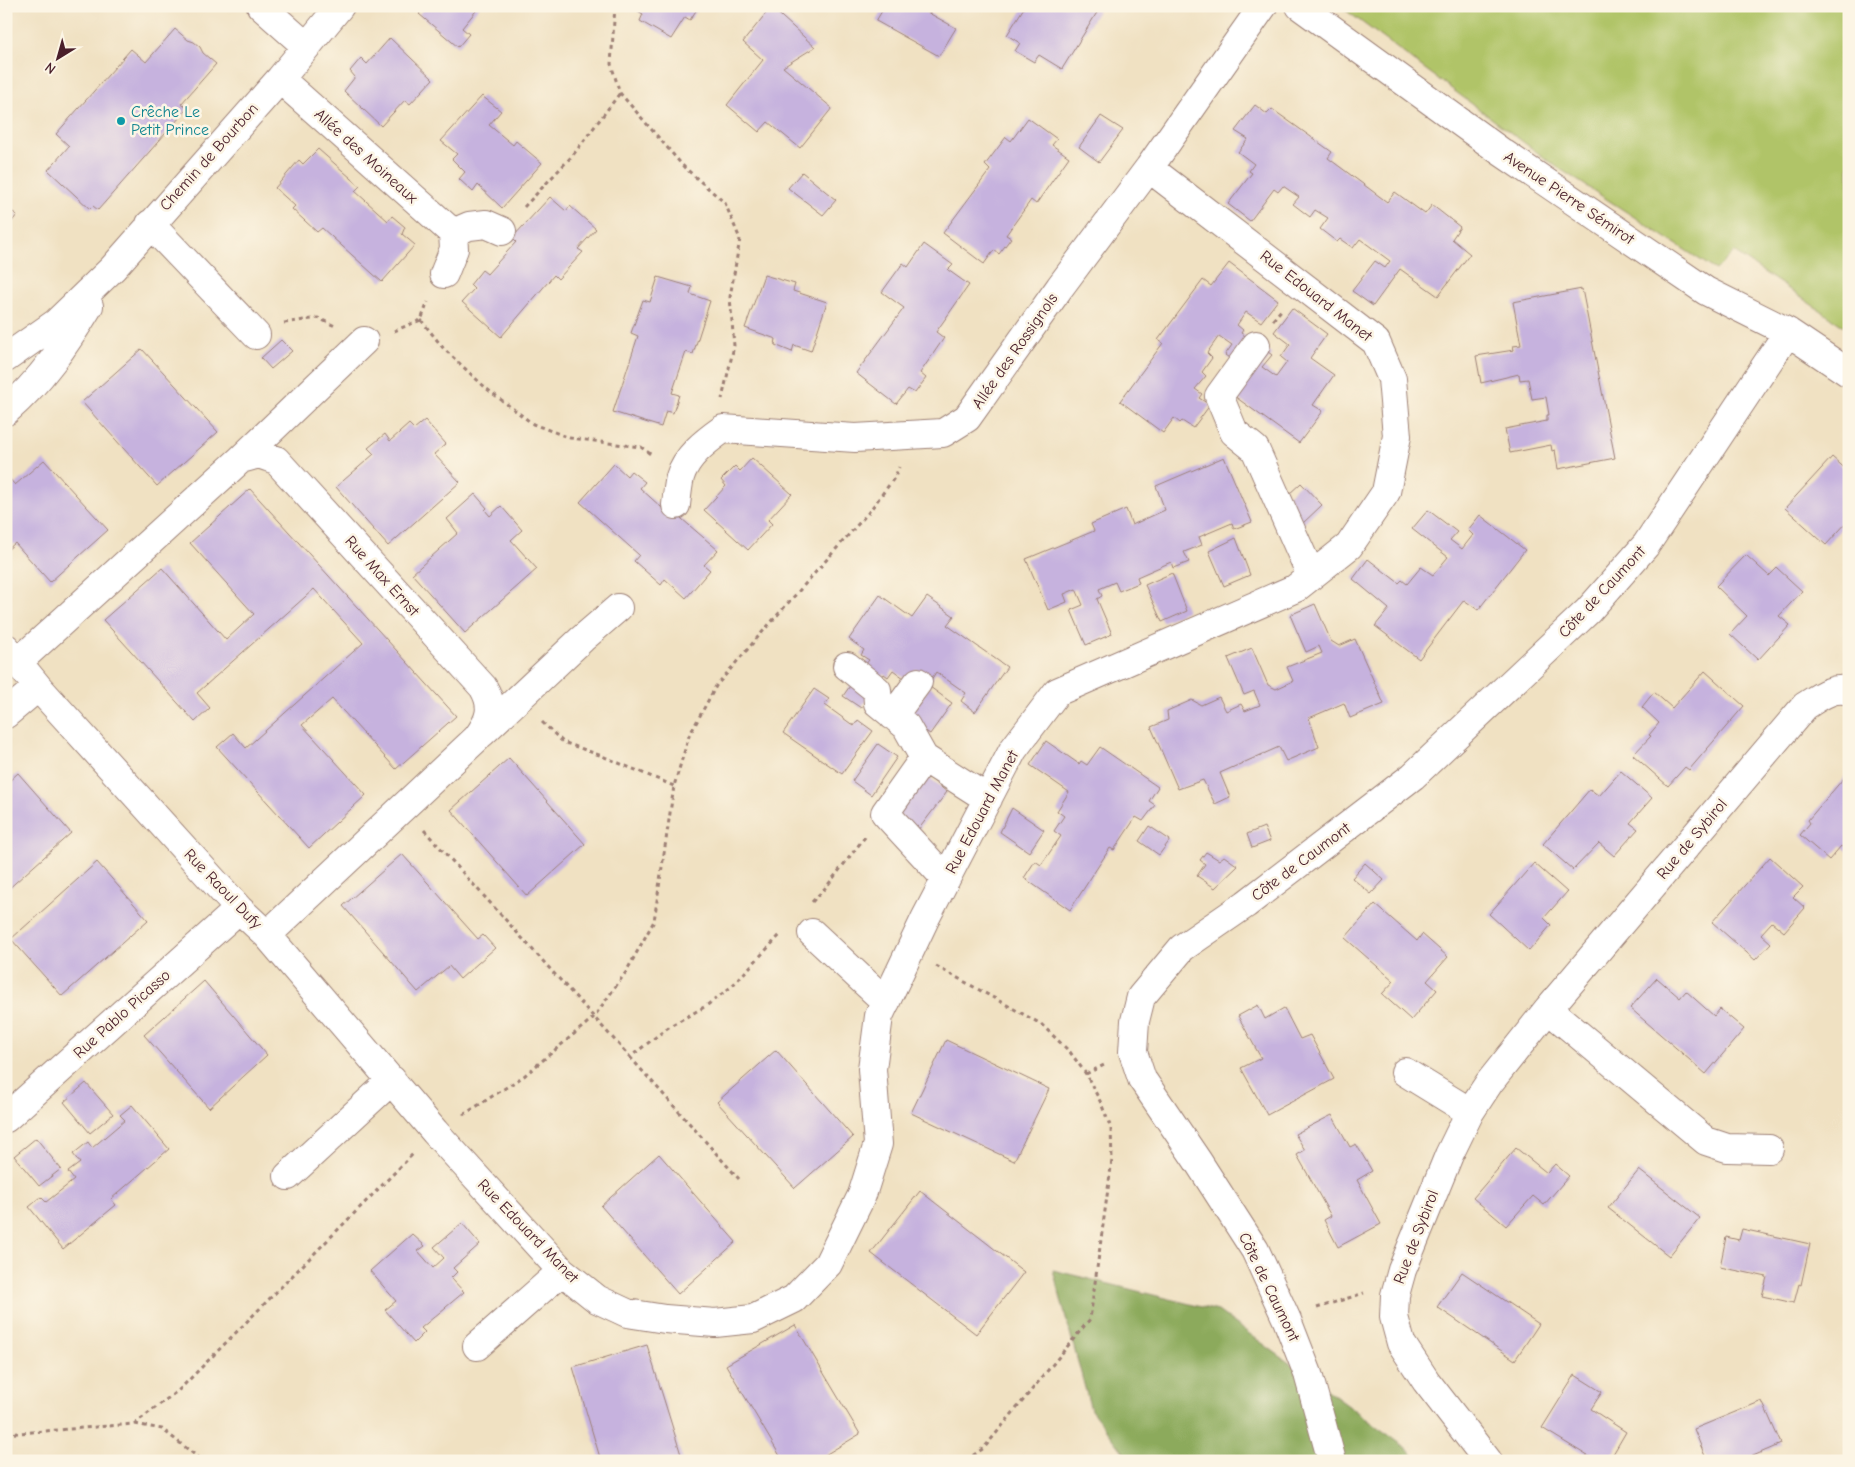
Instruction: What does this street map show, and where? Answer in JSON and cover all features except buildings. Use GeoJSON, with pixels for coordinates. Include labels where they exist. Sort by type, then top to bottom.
{"type":"FeatureCollection","features":[{"type":"Feature","properties":{"kind":"street"},"geometry":{"type":"LineString","coordinates":[[261,6],[306,46],[340,6]]}},
{"type":"Feature","properties":{"kind":"street","name":"Allée des Rossignols"},"geometry":{"type":"LineString","coordinates":[[723,429],[855,438],[943,432],[967,418],[1060,287],[1149,168],[1263,6]]}},
{"type":"Feature","properties":{"kind":"street","name":"Avenue Pierre Sémirot"},"geometry":{"type":"LineString","coordinates":[[1300,6],[1500,151],[1706,291],[1788,332],[1849,373]]}},
{"type":"Feature","properties":{"kind":"street","name":"Chemin de Bourbon"},"geometry":{"type":"LineString","coordinates":[[6,358],[56,323],[113,268],[280,79],[306,46]]}},
{"type":"Feature","properties":{"kind":"street","name":"Allée des Moineaux"},"geometry":{"type":"LineString","coordinates":[[280,79],[453,233]]}},
{"type":"Feature","properties":{"kind":"street","name":"Rue Edouard Manet"},"geometry":{"type":"LineString","coordinates":[[435,1132],[562,1271],[597,1300],[627,1313],[715,1324],[753,1319],[794,1299],[828,1264],[862,1195],[878,1144],[872,1069],[879,1016],[946,879],[1014,750],[1057,692],[1296,588],[1349,546],[1386,492],[1396,436],[1392,379],[1376,342],[1149,168]]}},
{"type":"Feature","properties":{"kind":"street"},"geometry":{"type":"LineString","coordinates":[[150,224],[256,335]]}},
{"type":"Feature","properties":{"kind":"street"},"geometry":{"type":"LineString","coordinates":[[444,274],[454,249],[453,233],[469,226],[486,224],[502,231]]}},
{"type":"Feature","properties":{"kind":"street","name":"Chemin de Bourbon"},"geometry":{"type":"LineString","coordinates":[[6,411],[40,377],[71,336],[113,268]]}},
{"type":"Feature","properties":{"kind":"street","name":"Côte de Caumont"},"geometry":{"type":"LineString","coordinates":[[1332,1461],[1308,1374],[1287,1320],[1255,1250],[1142,1079],[1133,1052],[1141,997],[1182,948],[1246,904],[1413,776],[1588,611],[1646,545],[1788,332]]}},
{"type":"Feature","properties":{"kind":"street"},"geometry":{"type":"LineString","coordinates":[[12,655],[241,459],[364,341]]}},
{"type":"Feature","properties":{"kind":"street"},"geometry":{"type":"LineString","coordinates":[[1256,345],[1219,396],[1234,432],[1255,449],[1312,575]]}},
{"type":"Feature","properties":{"kind":"street"},"geometry":{"type":"LineString","coordinates":[[676,505],[680,477],[687,463],[705,441],[723,429]]}},
{"type":"Feature","properties":{"kind":"street","name":"Rue Max Ernst"},"geometry":{"type":"LineString","coordinates":[[241,459],[260,454],[276,460],[483,687],[490,698],[487,724],[477,738],[267,934]]}},
{"type":"Feature","properties":{"kind":"street"},"geometry":{"type":"LineString","coordinates":[[477,738],[582,639],[618,608]]}},
{"type":"Feature","properties":{"kind":"street","name":"Rue Raoul Dufy"},"geometry":{"type":"LineString","coordinates":[[12,655],[38,687],[239,909],[267,934],[435,1132]]}},
{"type":"Feature","properties":{"kind":"street"},"geometry":{"type":"LineString","coordinates":[[847,666],[877,690],[878,703],[906,726],[924,758],[988,799]]}},
{"type":"Feature","properties":{"kind":"street"},"geometry":{"type":"LineString","coordinates":[[893,716],[918,682]]}},
{"type":"Feature","properties":{"kind":"street"},"geometry":{"type":"LineString","coordinates":[[6,714],[38,687]]}},
{"type":"Feature","properties":{"kind":"street","name":"Rue de Sybirol"},"geometry":{"type":"LineString","coordinates":[[1488,1461],[1426,1381],[1401,1343],[1394,1317],[1395,1296],[1402,1270],[1448,1155],[1470,1112],[1488,1084],[1548,1009],[1805,706],[1825,693],[1843,689],[1849,690]]}},
{"type":"Feature","properties":{"kind":"street"},"geometry":{"type":"LineString","coordinates":[[924,758],[885,813],[946,879]]}},
{"type":"Feature","properties":{"kind":"street","name":"Rue Pablo Picasso"},"geometry":{"type":"LineString","coordinates":[[6,1118],[239,909]]}},
{"type":"Feature","properties":{"kind":"street"},"geometry":{"type":"LineString","coordinates":[[812,934],[886,1002]]}},
{"type":"Feature","properties":{"kind":"street"},"geometry":{"type":"LineString","coordinates":[[1548,1009],[1706,1141],[1727,1148],[1769,1149]]}},
{"type":"Feature","properties":{"kind":"street"},"geometry":{"type":"LineString","coordinates":[[1404,1072],[1470,1112]]}},
{"type":"Feature","properties":{"kind":"street"},"geometry":{"type":"LineString","coordinates":[[288,1176],[392,1080]]}},
{"type":"Feature","properties":{"kind":"street"},"geometry":{"type":"LineString","coordinates":[[477,1346],[562,1271]]}},
{"type":"Feature","properties":{"kind":"path"},"geometry":{"type":"LineString","coordinates":[[615,6],[611,64],[620,93],[684,167],[725,203],[740,240],[730,297],[734,346],[722,394],[723,429]]}},
{"type":"Feature","properties":{"kind":"path"},"geometry":{"type":"LineString","coordinates":[[502,231],[574,155],[620,93]]}},
{"type":"Feature","properties":{"kind":"path"},"geometry":{"type":"LineString","coordinates":[[256,335],[281,323],[318,318],[364,341],[392,332],[421,320],[430,296],[444,274]]}},
{"type":"Feature","properties":{"kind":"path"},"geometry":{"type":"LineString","coordinates":[[421,320],[444,349],[486,389],[533,424],[570,438],[641,447],[680,477]]}},
{"type":"Feature","properties":{"kind":"path"},"geometry":{"type":"LineString","coordinates":[[134,1424],[180,1389],[435,1132],[524,1076],[593,1018],[626,972],[654,921],[674,786],[689,736],[716,686],[868,513],[895,477],[911,434]]}},
{"type":"Feature","properties":{"kind":"path"},"geometry":{"type":"LineString","coordinates":[[520,698],[563,742],[674,786]]}},
{"type":"Feature","properties":{"kind":"path"},"geometry":{"type":"LineString","coordinates":[[403,807],[739,1179]]}},
{"type":"Feature","properties":{"kind":"path"},"geometry":{"type":"LineString","coordinates":[[809,905],[827,886],[885,813]]}},
{"type":"Feature","properties":{"kind":"path"},"geometry":{"type":"LineString","coordinates":[[630,1057],[670,1026],[706,1006],[731,987],[786,930]]}},
{"type":"Feature","properties":{"kind":"path"},"geometry":{"type":"LineString","coordinates":[[909,952],[1041,1024],[1070,1052],[1086,1074],[1111,1128],[1112,1160],[1090,1319],[984,1448],[965,1461]]}},
{"type":"Feature","properties":{"kind":"path"},"geometry":{"type":"LineString","coordinates":[[6,1434],[134,1424],[162,1429],[203,1461]]}},
{"type":"Feature","properties":{"kind":"green space"},"geometry":{"type":"Polygon","coordinates":[[[1340,6],[1849,6],[1849,330],[1734,252],[1716,270],[1557,167],[1340,6]]]}},
{"type":"Feature","properties":{"kind":"green space"},"geometry":{"type":"Polygon","coordinates":[[[1053,1270],[1218,1311],[1405,1447],[1419,1461],[1120,1461],[1125,1454],[1091,1410],[1053,1270]]]}},
{"type":"Feature","properties":{"kind":"place","name":"Crêche Le Petit Prince"},"geometry":{"type":"Point","coordinates":[121,121]}}]}
